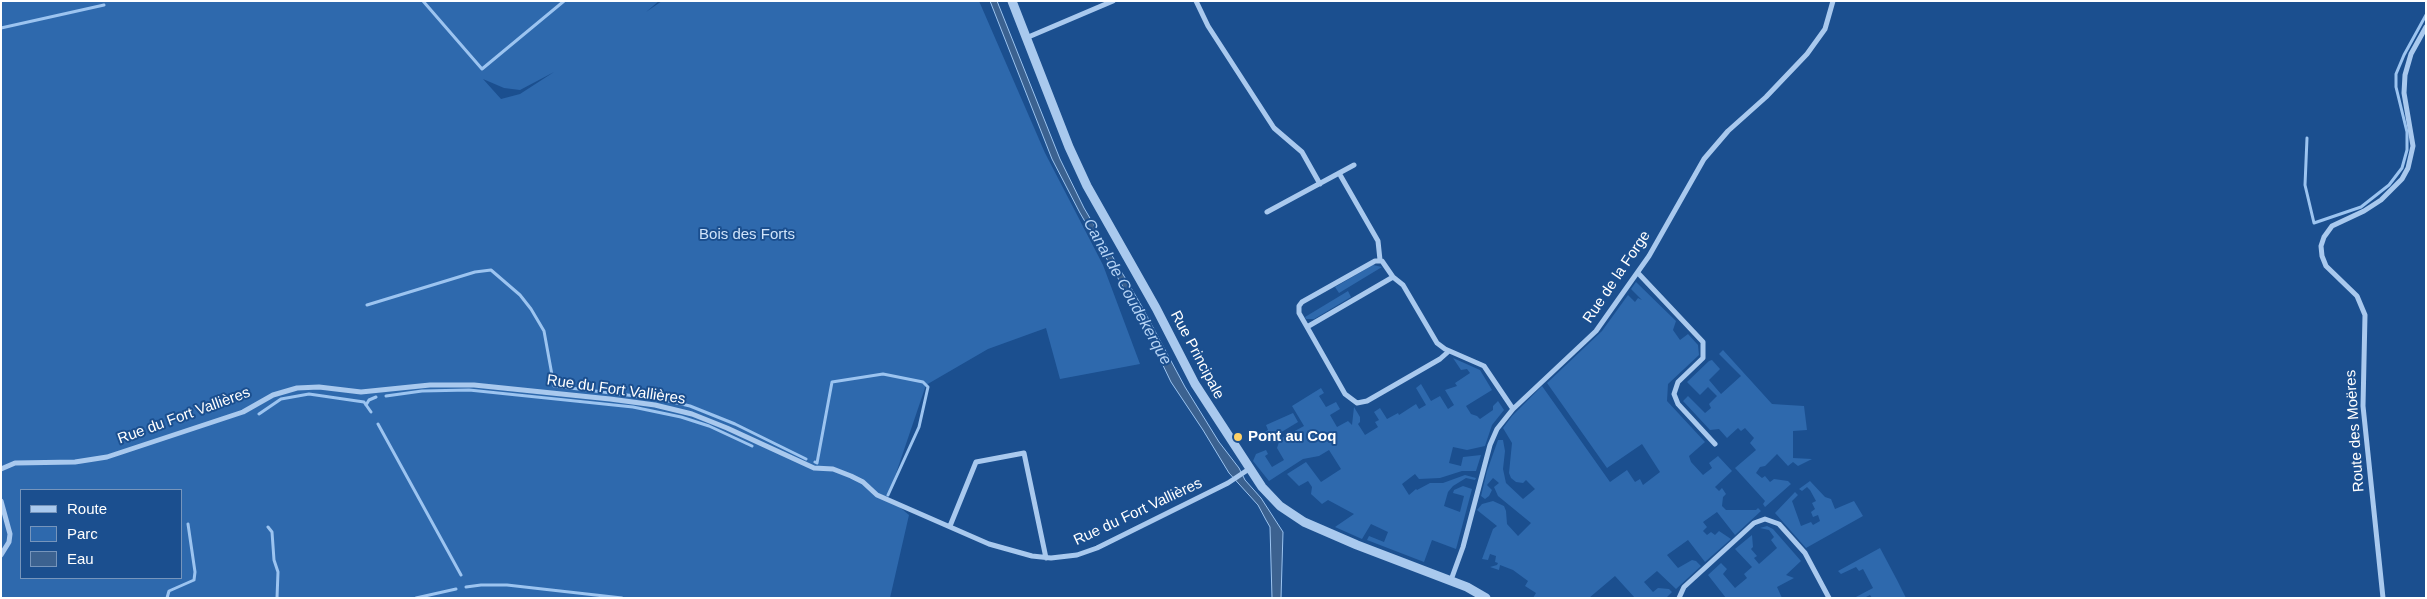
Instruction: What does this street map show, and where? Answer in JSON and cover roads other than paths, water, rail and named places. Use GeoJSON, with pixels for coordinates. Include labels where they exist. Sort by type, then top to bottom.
{"type":"FeatureCollection","features":[{"type":"Feature","properties":{"kind":"street","name":"Rue Principale"},"geometry":{"type":"LineString","coordinates":[[1012,1],[1066,141],[1087,186],[1153,302],[1195,384],[1247,470],[1275,501],[1298,518],[1347,541],[1451,580],[1486,598]]}},
{"type":"Feature","properties":{"kind":"street"},"geometry":{"type":"LineString","coordinates":[[1026,38],[1113,1]]}},
{"type":"Feature","properties":{"kind":"street"},"geometry":{"type":"LineString","coordinates":[[1196,1],[1208,26],[1274,128],[1302,152],[1320,184]]}},
{"type":"Feature","properties":{"kind":"street","name":"Rue de la Forge"},"geometry":{"type":"LineString","coordinates":[[1451,580],[1463,547],[1492,440],[1501,424],[1513,409],[1588,341],[1638,272],[1704,159],[1728,131],[1777,86],[1816,42],[1827,23],[1833,1]]}},
{"type":"Feature","properties":{"kind":"street","name":"Route des Moëres"},"geometry":{"type":"LineString","coordinates":[[2383,598],[2363,399],[2365,315],[2358,296],[2326,266],[2321,246],[2324,237],[2332,226],[2364,211],[2381,200],[2397,184],[2408,168],[2413,146],[2404,93],[2405,75],[2411,54],[2426,27]]}},
{"type":"Feature","properties":{"kind":"street"},"geometry":{"type":"LineString","coordinates":[[1267,212],[1354,165]]}},
{"type":"Feature","properties":{"kind":"street"},"geometry":{"type":"LineString","coordinates":[[1340,173],[1378,241],[1380,260],[1393,277],[1404,285],[1437,343],[1449,351],[1484,366],[1513,409]]}},
{"type":"Feature","properties":{"kind":"street"},"geometry":{"type":"LineString","coordinates":[[1380,260],[1375,260],[1300,304],[1299,312],[1345,394],[1357,403],[1367,401],[1440,359],[1449,351]]}},
{"type":"Feature","properties":{"kind":"street"},"geometry":{"type":"LineString","coordinates":[[1638,272],[1703,342],[1703,358],[1678,382],[1674,394],[1678,404],[1715,444]]}},
{"type":"Feature","properties":{"kind":"street"},"geometry":{"type":"LineString","coordinates":[[1307,327],[1393,277]]}},
{"type":"Feature","properties":{"kind":"street","name":"Rue du Fort Vallières"},"geometry":{"type":"LineString","coordinates":[[1,469],[15,463],[75,462],[107,457],[243,412],[279,393],[297,388],[319,387],[361,392],[430,385],[474,385],[620,400],[692,414],[814,468],[833,469],[851,476],[863,482],[877,495],[989,544],[1046,558],[1064,557],[1088,552],[1231,481],[1247,470]]}},
{"type":"Feature","properties":{"kind":"street"},"geometry":{"type":"LineString","coordinates":[[950,526],[976,462],[1024,453],[1046,558]]}},
{"type":"Feature","properties":{"kind":"street"},"geometry":{"type":"LineString","coordinates":[[1,501],[10,534],[9,542],[1,555]]}},
{"type":"Feature","properties":{"kind":"street"},"geometry":{"type":"LineString","coordinates":[[1679,598],[1684,587],[1754,523],[1765,519],[1779,524],[1805,553],[1829,598]]}},
{"type":"Feature","properties":{"kind":"water","name":"Canal de Coudekerque"},"geometry":{"type":"Polygon","coordinates":[[[990,1],[997,1],[1060,159],[1084,208],[1141,305],[1185,387],[1219,442],[1239,468],[1245,480],[1261,498],[1283,532],[1281,598],[1272,598],[1270,527],[1258,505],[1229,473],[1171,382],[1136,309],[1080,213],[1052,159],[990,1]]]}},
{"type":"Feature","properties":{"kind":"waterway"},"geometry":{"type":"LineString","coordinates":[[423,1],[482,69],[564,1]]}},
{"type":"Feature","properties":{"kind":"waterway"},"geometry":{"type":"LineString","coordinates":[[1,28],[104,5]]}},
{"type":"Feature","properties":{"kind":"waterway"},"geometry":{"type":"LineString","coordinates":[[2307,138],[2305,185],[2314,223],[2361,207],[2389,185],[2402,168],[2407,150],[2407,132],[2396,87],[2396,74],[2426,15]]}},
{"type":"Feature","properties":{"kind":"waterway"},"geometry":{"type":"LineString","coordinates":[[367,305],[475,272],[491,270],[520,295],[544,331],[554,386],[660,399],[690,406],[735,424],[806,459]]}},
{"type":"Feature","properties":{"kind":"waterway"},"geometry":{"type":"LineString","coordinates":[[815,462],[817,463],[832,382],[883,374],[923,382],[928,387],[919,427],[888,495]]}},
{"type":"Feature","properties":{"kind":"waterway"},"geometry":{"type":"LineString","coordinates":[[386,396],[422,391],[469,390],[633,407],[681,417],[709,426],[752,446]]}},
{"type":"Feature","properties":{"kind":"waterway"},"geometry":{"type":"LineString","coordinates":[[259,414],[281,399],[309,394],[364,402],[371,412]]}},
{"type":"Feature","properties":{"kind":"waterway"},"geometry":{"type":"LineString","coordinates":[[366,405],[369,400],[376,397]]}},
{"type":"Feature","properties":{"kind":"waterway"},"geometry":{"type":"LineString","coordinates":[[378,424],[461,575]]}},
{"type":"Feature","properties":{"kind":"waterway"},"geometry":{"type":"LineString","coordinates":[[167,598],[169,591],[194,580],[195,572],[188,524]]}},
{"type":"Feature","properties":{"kind":"waterway"},"geometry":{"type":"LineString","coordinates":[[268,527],[272,532],[274,560],[278,572],[277,598]]}},
{"type":"Feature","properties":{"kind":"waterway"},"geometry":{"type":"LineString","coordinates":[[466,587],[507,585],[622,598]]}},
{"type":"Feature","properties":{"kind":"waterway"},"geometry":{"type":"LineString","coordinates":[[416,598],[456,589]]}},
{"type":"Feature","properties":{"kind":"place","name":"Pont au Coq"},"geometry":{"type":"Point","coordinates":[1238,437]}},
{"type":"Feature","properties":{"kind":"park label","name":"Bois des Forts"},"geometry":{"type":"Point","coordinates":[747,235]}}]}
